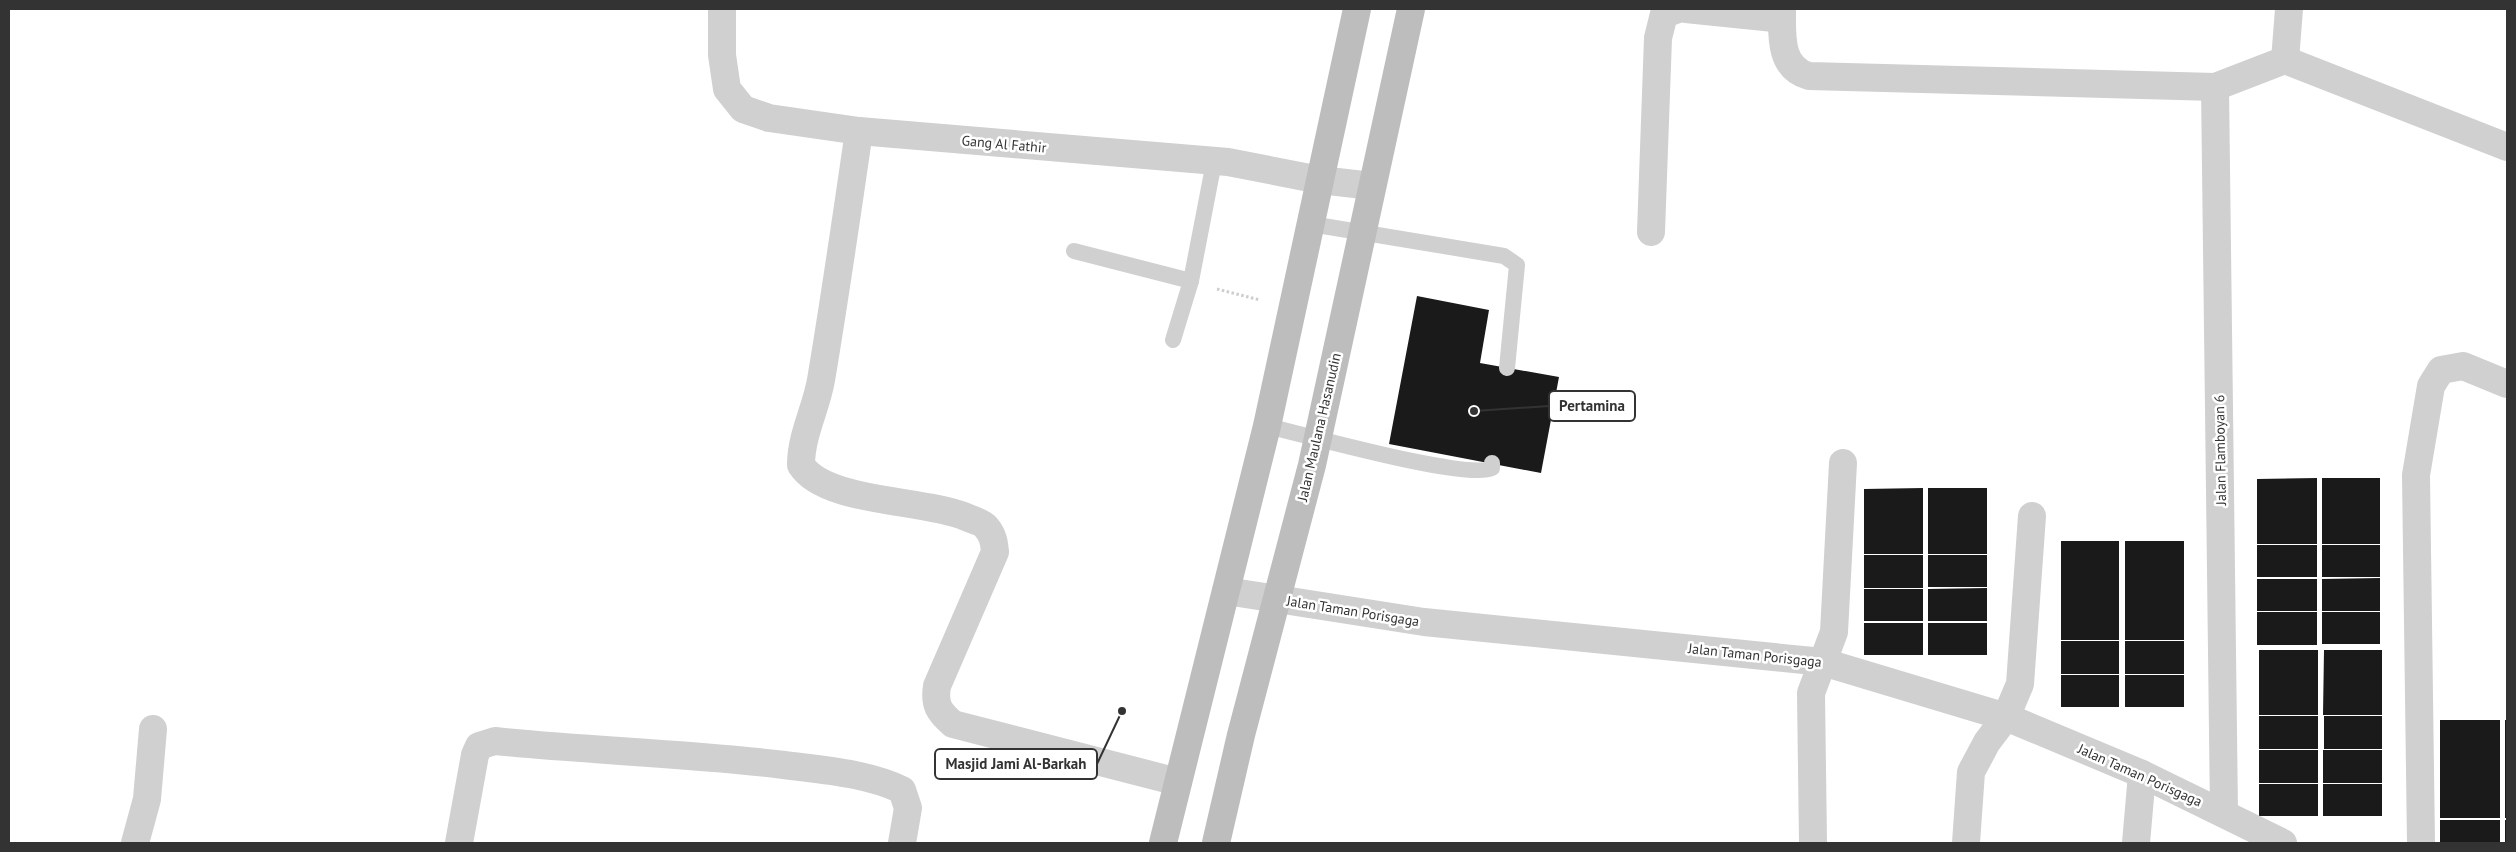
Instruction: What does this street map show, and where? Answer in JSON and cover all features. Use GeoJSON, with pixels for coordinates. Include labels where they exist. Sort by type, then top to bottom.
{"type":"FeatureCollection","features":[{"type":"Feature","properties":{"kind":"street","name":"Gang Al Fathir"},"geometry":{"type":"LineString","coordinates":[[722,9],[722,55],[727,89],[743,110],[770,118],[859,131],[1221,162],[1320,180],[1372,186]]}},
{"type":"Feature","properties":{"kind":"street"},"geometry":{"type":"LineString","coordinates":[[1164,843],[1267,426],[1357,9]]}},
{"type":"Feature","properties":{"kind":"street","name":"Jalan Maulana Hasanudin"},"geometry":{"type":"LineString","coordinates":[[1216,843],[1275,599],[1318,438],[1411,9]]}},
{"type":"Feature","properties":{"kind":"street"},"geometry":{"type":"LineString","coordinates":[[1651,232],[1658,38],[1664,14],[1678,9]]}},
{"type":"Feature","properties":{"kind":"street"},"geometry":{"type":"LineString","coordinates":[[1686,9],[1782,14],[1784,55],[1789,64],[1798,73],[1809,76],[2215,87],[2285,60],[2507,148]]}},
{"type":"Feature","properties":{"kind":"street"},"geometry":{"type":"LineString","coordinates":[[2285,60],[2289,9]]}},
{"type":"Feature","properties":{"kind":"street","name":"Jalan Flamboyan 6"},"geometry":{"type":"LineString","coordinates":[[2215,87],[2224,813]]}},
{"type":"Feature","properties":{"kind":"street"},"geometry":{"type":"LineString","coordinates":[[859,131],[838,284],[820,387],[804,438],[801,465],[814,480],[847,493],[935,507],[985,526],[993,536],[995,552],[944,671],[935,697],[937,707],[953,724],[976,728],[1178,782]]}},
{"type":"Feature","properties":{"kind":"street"},"geometry":{"type":"LineString","coordinates":[[2421,843],[2416,475],[2424,418],[2431,386],[2441,370],[2463,366],[2507,384]]}},
{"type":"Feature","properties":{"kind":"street"},"geometry":{"type":"LineString","coordinates":[[1813,843],[1811,693],[1834,632],[1843,463]]}},
{"type":"Feature","properties":{"kind":"street"},"geometry":{"type":"LineString","coordinates":[[1966,843],[1971,772],[1987,742],[2006,717],[2020,684],[2032,516]]}},
{"type":"Feature","properties":{"kind":"street","name":"Jalan Taman Porisgaga"},"geometry":{"type":"LineString","coordinates":[[1226,591],[1424,622],[1823,662],[2006,717],[2142,774],[2283,843]]}},
{"type":"Feature","properties":{"kind":"street"},"geometry":{"type":"LineString","coordinates":[[135,843],[147,799],[153,729]]}},
{"type":"Feature","properties":{"kind":"street"},"geometry":{"type":"LineString","coordinates":[[459,843],[475,755],[479,746],[495,740],[713,756],[814,769],[869,779],[902,790],[908,808],[902,843]]}},
{"type":"Feature","properties":{"kind":"street"},"geometry":{"type":"LineString","coordinates":[[2136,843],[2142,774]]}},
{"type":"Feature","properties":{"kind":"lane"},"geometry":{"type":"LineString","coordinates":[[1173,340],[1221,162]]}},
{"type":"Feature","properties":{"kind":"lane"},"geometry":{"type":"LineString","coordinates":[[1311,224],[1504,256],[1516,265],[1507,368]]}},
{"type":"Feature","properties":{"kind":"lane"},"geometry":{"type":"LineString","coordinates":[[1074,251],[1190,281]]}},
{"type":"Feature","properties":{"kind":"lane"},"geometry":{"type":"LineString","coordinates":[[1267,426],[1425,464],[1483,471],[1492,468],[1492,463]]}},
{"type":"Feature","properties":{"kind":"path"},"geometry":{"type":"LineString","coordinates":[[1210,287],[1269,303]]}},
{"type":"Feature","properties":{"kind":"building"},"geometry":{"type":"Polygon","coordinates":[[[1417,296],[1489,310],[1480,363],[1559,377],[1541,473],[1389,444],[1417,296]]]}},
{"type":"Feature","properties":{"kind":"building"},"geometry":{"type":"Polygon","coordinates":[[[2317,478],[2317,544],[2257,544],[2257,479],[2317,478]]]}},
{"type":"Feature","properties":{"kind":"building"},"geometry":{"type":"Polygon","coordinates":[[[2322,478],[2380,478],[2380,544],[2322,544],[2322,478]]]}},
{"type":"Feature","properties":{"kind":"building"},"geometry":{"type":"Polygon","coordinates":[[[1923,488],[1923,554],[1864,554],[1864,489],[1923,488]]]}},
{"type":"Feature","properties":{"kind":"building"},"geometry":{"type":"Polygon","coordinates":[[[1928,488],[1987,488],[1987,554],[1928,554],[1928,488]]]}},
{"type":"Feature","properties":{"kind":"building"},"geometry":{"type":"Polygon","coordinates":[[[2061,541],[2119,541],[2119,640],[2061,640],[2061,541]]]}},
{"type":"Feature","properties":{"kind":"building"},"geometry":{"type":"Polygon","coordinates":[[[2125,541],[2184,541],[2184,640],[2125,640],[2125,541]]]}},
{"type":"Feature","properties":{"kind":"building"},"geometry":{"type":"Polygon","coordinates":[[[2257,545],[2317,545],[2317,577],[2257,577],[2257,545]]]}},
{"type":"Feature","properties":{"kind":"building"},"geometry":{"type":"Polygon","coordinates":[[[2322,545],[2380,545],[2380,577],[2322,577],[2322,545]]]}},
{"type":"Feature","properties":{"kind":"building"},"geometry":{"type":"Polygon","coordinates":[[[1864,555],[1923,555],[1923,588],[1864,588],[1864,555]]]}},
{"type":"Feature","properties":{"kind":"building"},"geometry":{"type":"Polygon","coordinates":[[[1928,555],[1987,555],[1987,587],[1928,587],[1928,555]]]}},
{"type":"Feature","properties":{"kind":"building"},"geometry":{"type":"Polygon","coordinates":[[[2380,578],[2380,611],[2322,611],[2322,579],[2380,578]]]}},
{"type":"Feature","properties":{"kind":"building"},"geometry":{"type":"Polygon","coordinates":[[[2257,579],[2317,579],[2317,611],[2257,611],[2257,579]]]}},
{"type":"Feature","properties":{"kind":"building"},"geometry":{"type":"Polygon","coordinates":[[[1987,588],[1987,621],[1928,621],[1928,589],[1987,588]]]}},
{"type":"Feature","properties":{"kind":"building"},"geometry":{"type":"Polygon","coordinates":[[[1864,589],[1923,589],[1923,621],[1864,621],[1864,589]]]}},
{"type":"Feature","properties":{"kind":"building"},"geometry":{"type":"Polygon","coordinates":[[[2257,612],[2317,612],[2317,645],[2257,645],[2257,612]]]}},
{"type":"Feature","properties":{"kind":"building"},"geometry":{"type":"Polygon","coordinates":[[[2322,612],[2380,612],[2380,644],[2322,644],[2322,612]]]}},
{"type":"Feature","properties":{"kind":"building"},"geometry":{"type":"Polygon","coordinates":[[[1864,623],[1923,623],[1923,655],[1864,655],[1864,623]]]}},
{"type":"Feature","properties":{"kind":"building"},"geometry":{"type":"Polygon","coordinates":[[[1928,623],[1987,623],[1987,655],[1928,655],[1928,623]]]}},
{"type":"Feature","properties":{"kind":"building"},"geometry":{"type":"Polygon","coordinates":[[[2061,641],[2119,641],[2119,674],[2061,674],[2061,641]]]}},
{"type":"Feature","properties":{"kind":"building"},"geometry":{"type":"Polygon","coordinates":[[[2125,641],[2184,641],[2184,674],[2125,674],[2125,641]]]}},
{"type":"Feature","properties":{"kind":"building"},"geometry":{"type":"Polygon","coordinates":[[[2259,650],[2318,650],[2318,715],[2259,715],[2259,650]]]}},
{"type":"Feature","properties":{"kind":"building"},"geometry":{"type":"Polygon","coordinates":[[[2324,650],[2382,650],[2382,715],[2323,715],[2324,650]]]}},
{"type":"Feature","properties":{"kind":"building"},"geometry":{"type":"Polygon","coordinates":[[[2061,675],[2119,675],[2119,707],[2061,707],[2061,675]]]}},
{"type":"Feature","properties":{"kind":"building"},"geometry":{"type":"Polygon","coordinates":[[[2125,675],[2184,675],[2184,707],[2125,707],[2125,675]]]}},
{"type":"Feature","properties":{"kind":"building"},"geometry":{"type":"Polygon","coordinates":[[[2259,716],[2318,716],[2318,749],[2259,749],[2259,716]]]}},
{"type":"Feature","properties":{"kind":"building"},"geometry":{"type":"Polygon","coordinates":[[[2324,716],[2382,716],[2382,749],[2324,749],[2324,716]]]}},
{"type":"Feature","properties":{"kind":"building"},"geometry":{"type":"Polygon","coordinates":[[[2440,720],[2500,720],[2500,818],[2440,818],[2440,720]]]}},
{"type":"Feature","properties":{"kind":"building"},"geometry":{"type":"Polygon","coordinates":[[[2505,720],[2507,720],[2507,818],[2505,818],[2505,720]]]}},
{"type":"Feature","properties":{"kind":"building"},"geometry":{"type":"Polygon","coordinates":[[[2259,750],[2318,750],[2318,783],[2259,783],[2259,750]]]}},
{"type":"Feature","properties":{"kind":"building"},"geometry":{"type":"Polygon","coordinates":[[[2323,750],[2382,750],[2382,783],[2323,783],[2323,750]]]}},
{"type":"Feature","properties":{"kind":"building"},"geometry":{"type":"Polygon","coordinates":[[[2259,784],[2318,784],[2318,816],[2259,816],[2259,784]]]}},
{"type":"Feature","properties":{"kind":"building"},"geometry":{"type":"Polygon","coordinates":[[[2323,784],[2382,784],[2382,816],[2323,816],[2323,784]]]}},
{"type":"Feature","properties":{"kind":"building"},"geometry":{"type":"Polygon","coordinates":[[[2440,820],[2500,820],[2500,843],[2440,843],[2440,820]]]}},
{"type":"Feature","properties":{"kind":"building"},"geometry":{"type":"Polygon","coordinates":[[[2505,820],[2507,820],[2507,843],[2505,843],[2505,820]]]}},
{"type":"Feature","properties":{"kind":"place","name":"Pertamina"},"geometry":{"type":"Point","coordinates":[1474,411]}},
{"type":"Feature","properties":{"kind":"place","name":"Masjid Jami Al-Barkah"},"geometry":{"type":"Point","coordinates":[1122,711]}}]}
